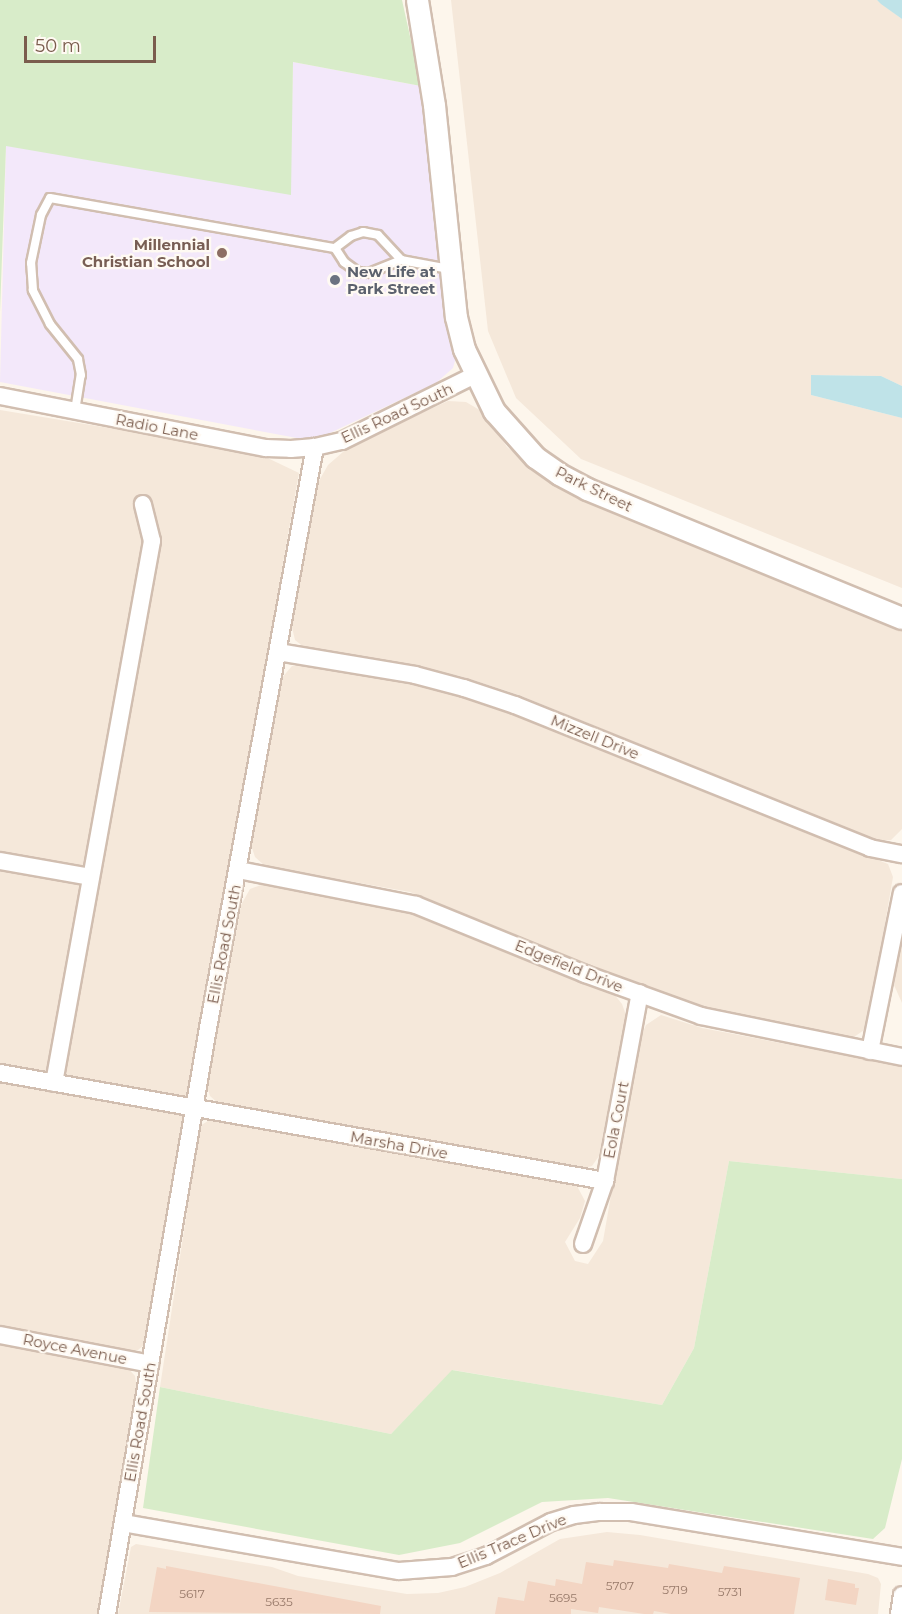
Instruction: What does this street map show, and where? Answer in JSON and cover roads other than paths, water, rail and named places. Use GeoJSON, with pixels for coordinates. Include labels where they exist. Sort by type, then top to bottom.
{"type":"FeatureCollection","features":[{"type":"Feature","properties":{"kind":"street","name":"Park Street"},"geometry":{"type":"LineString","coordinates":[[417,0],[434,105],[456,317],[475,375],[494,411],[535,457],[559,474],[652,516],[902,618]]}},
{"type":"Feature","properties":{"kind":"street","name":"Ellis Road South"},"geometry":{"type":"LineString","coordinates":[[107,1614],[194,1108],[315,447],[342,441],[475,375]]}},
{"type":"Feature","properties":{"kind":"street","name":"Radio Lane"},"geometry":{"type":"LineString","coordinates":[[0,396],[266,448],[315,447]]}},
{"type":"Feature","properties":{"kind":"street"},"geometry":{"type":"LineString","coordinates":[[54,1083],[152,541],[143,504]]}},
{"type":"Feature","properties":{"kind":"street","name":"Mizzell Drive"},"geometry":{"type":"LineString","coordinates":[[278,652],[415,675],[464,688],[547,718],[870,848],[902,854]]}},
{"type":"Feature","properties":{"kind":"street"},"geometry":{"type":"LineString","coordinates":[[0,861],[91,877]]}},
{"type":"Feature","properties":{"kind":"street","name":"Edgefield Drive"},"geometry":{"type":"LineString","coordinates":[[238,870],[386,897],[416,905],[701,1016],[902,1057]]}},
{"type":"Feature","properties":{"kind":"street"},"geometry":{"type":"LineString","coordinates":[[870,1051],[902,893]]}},
{"type":"Feature","properties":{"kind":"street","name":"Eola Court"},"geometry":{"type":"LineString","coordinates":[[583,1244],[605,1182],[640,993]]}},
{"type":"Feature","properties":{"kind":"street","name":"Marsha Drive"},"geometry":{"type":"LineString","coordinates":[[0,1073],[605,1182]]}},
{"type":"Feature","properties":{"kind":"street","name":"Royce Avenue"},"geometry":{"type":"LineString","coordinates":[[0,1335],[150,1364]]}},
{"type":"Feature","properties":{"kind":"street","name":"Ellis Trace Drive"},"geometry":{"type":"LineString","coordinates":[[123,1523],[399,1571],[452,1567],[486,1556],[551,1522],[574,1515],[600,1512],[631,1512],[902,1557]]}},
{"type":"Feature","properties":{"kind":"street"},"geometry":{"type":"LineString","coordinates":[[899,1614],[902,1595]]}},
{"type":"Feature","properties":{"kind":"lane"},"geometry":{"type":"LineString","coordinates":[[75,411],[81,375],[78,359],[50,324],[33,290],[32,262],[41,215],[50,198],[335,248],[351,236],[363,232],[378,235],[400,260]]}},
{"type":"Feature","properties":{"kind":"lane"},"geometry":{"type":"LineString","coordinates":[[335,248],[344,262],[358,272],[369,273],[400,260],[450,269]]}},
{"type":"Feature","properties":{"kind":"water"},"geometry":{"type":"Polygon","coordinates":[[[877,0],[902,0],[902,19],[881,4],[877,0]]]}},
{"type":"Feature","properties":{"kind":"water"},"geometry":{"type":"Polygon","coordinates":[[[811,375],[881,376],[902,386],[902,418],[811,395],[811,375]]]}},
{"type":"Feature","properties":{"kind":"place","name":"Millennial Christian School"},"geometry":{"type":"Point","coordinates":[222,253]}},
{"type":"Feature","properties":{"kind":"place","name":"New Life at Park Street"},"geometry":{"type":"Point","coordinates":[335,280]}}]}
